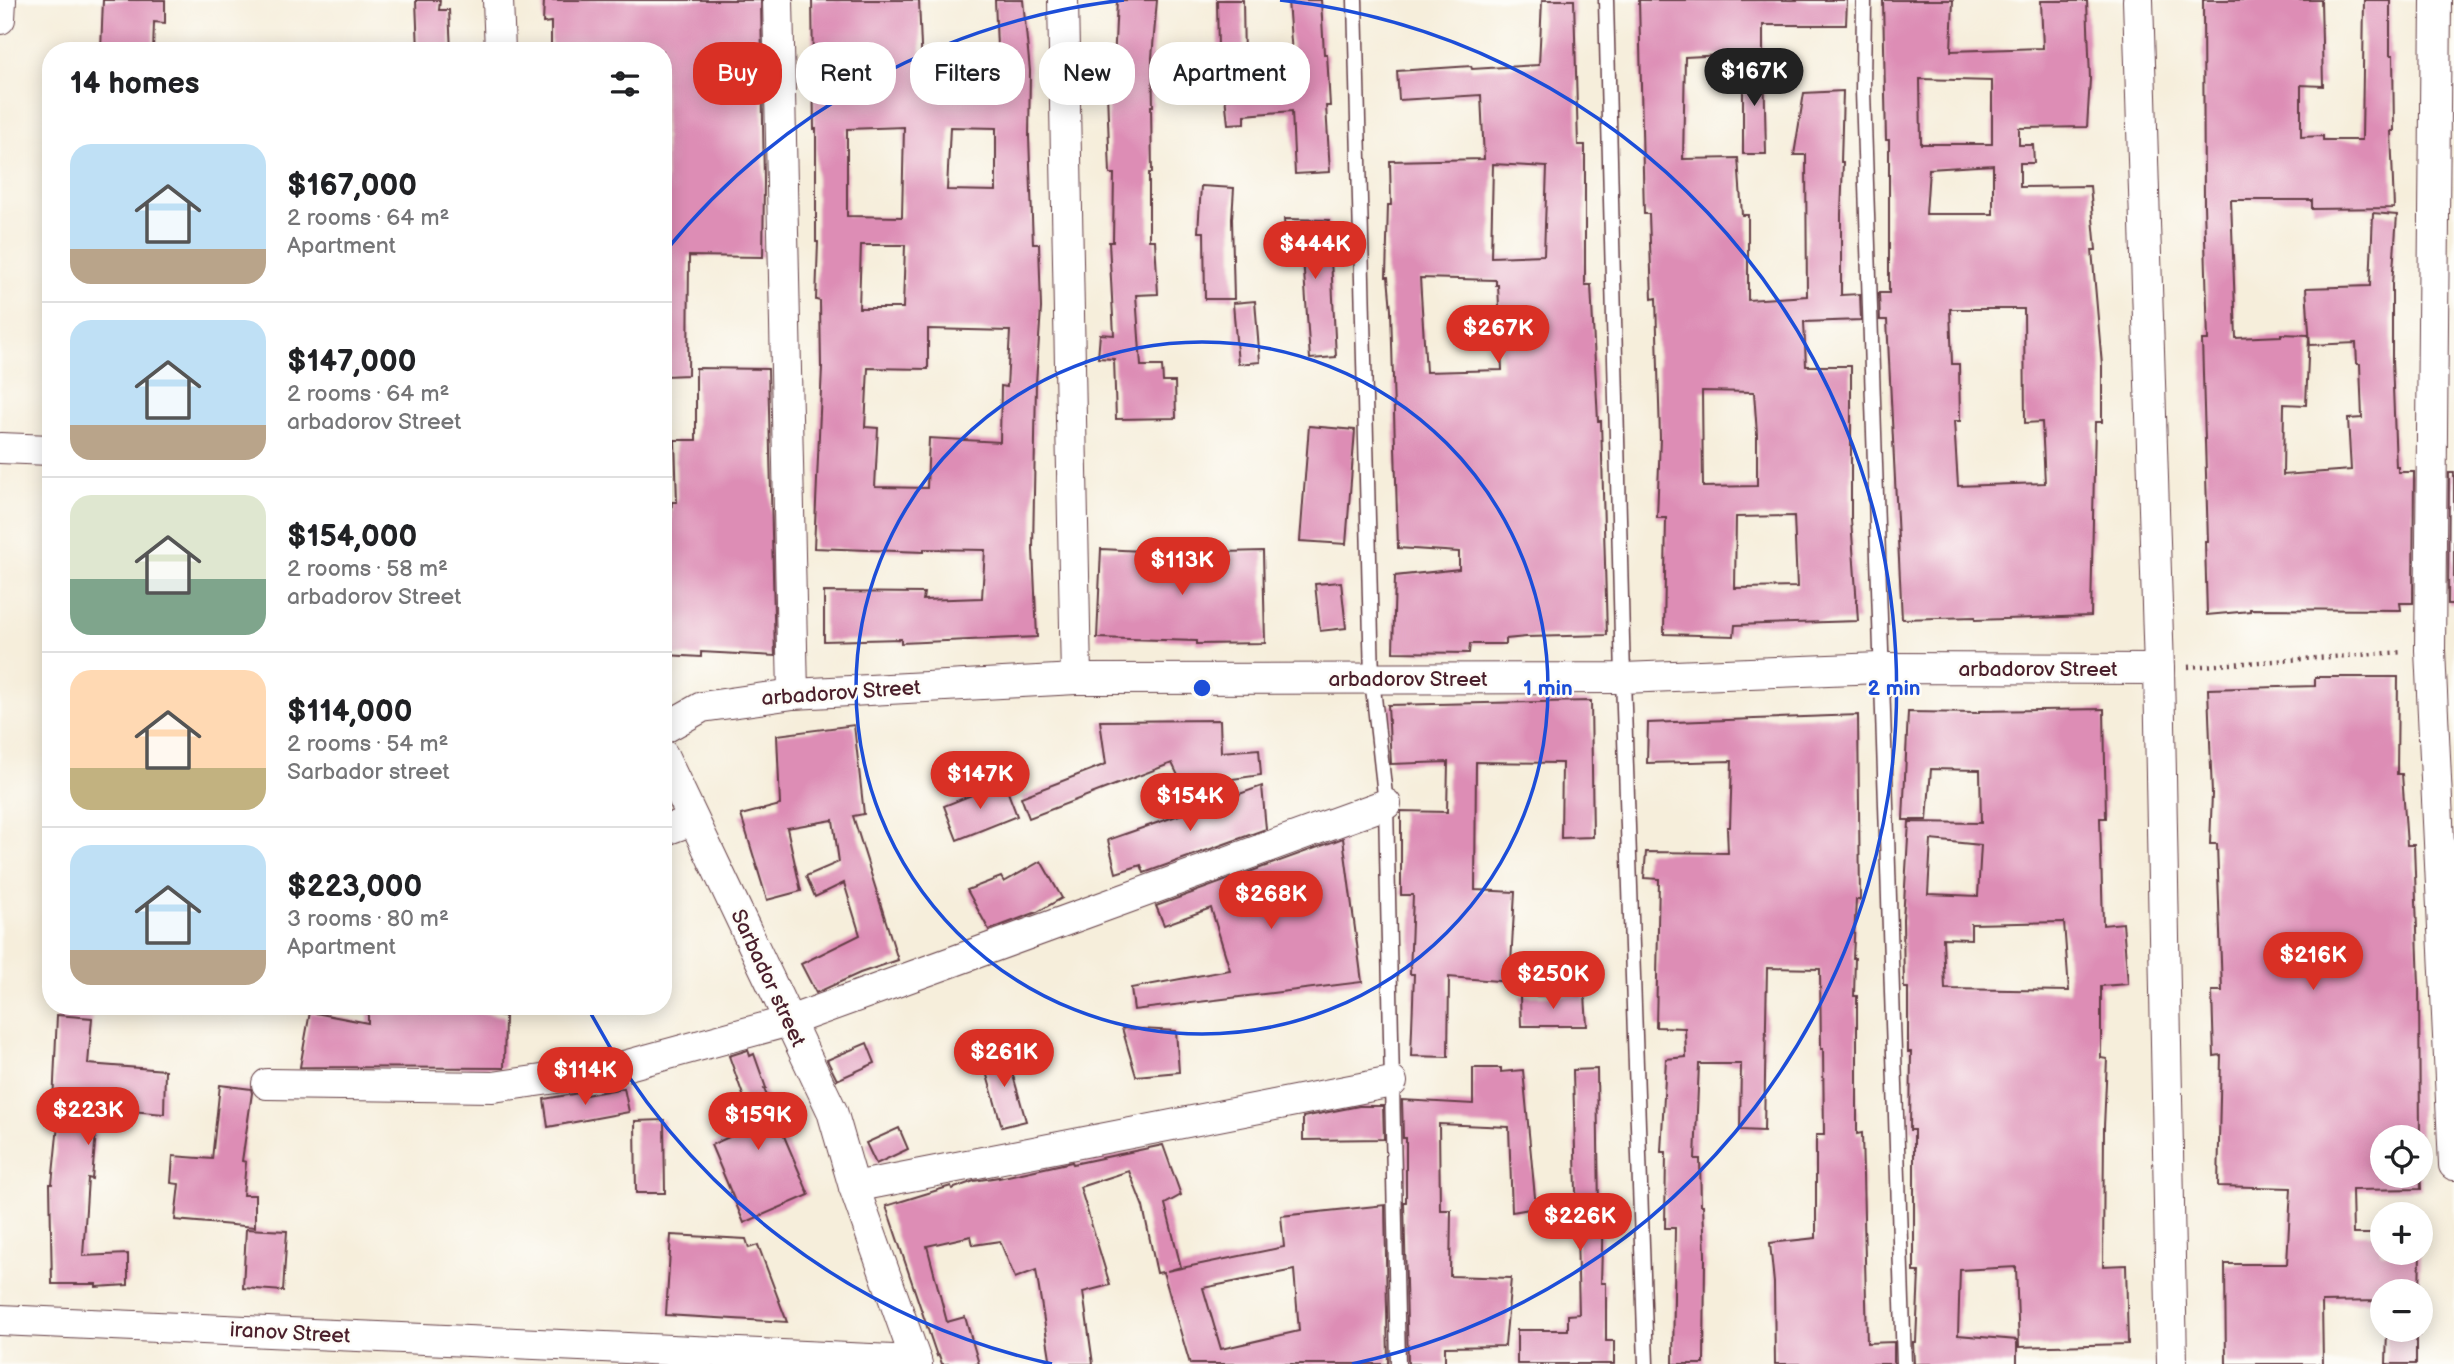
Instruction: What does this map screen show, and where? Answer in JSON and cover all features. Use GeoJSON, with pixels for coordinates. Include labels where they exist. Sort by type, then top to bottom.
{"type":"FeatureCollection","features":[{"type":"Feature","properties":{"kind":"street"},"geometry":{"type":"LineString","coordinates":[[0,19],[1,0]]}},
{"type":"Feature","properties":{"kind":"street"},"geometry":{"type":"LineString","coordinates":[[498,0],[500,42]]}},
{"type":"Feature","properties":{"kind":"street"},"geometry":{"type":"LineString","coordinates":[[778,0],[793,694]]}},
{"type":"Feature","properties":{"kind":"street"},"geometry":{"type":"LineString","coordinates":[[1063,0],[1076,679]]}},
{"type":"Feature","properties":{"kind":"street"},"geometry":{"type":"LineString","coordinates":[[2138,0],[2159,669],[2172,1364]]}},
{"type":"Feature","properties":{"kind":"street"},"geometry":{"type":"LineString","coordinates":[[2437,0],[2430,650],[2454,1165]]}},
{"type":"Feature","properties":{"kind":"street"},"geometry":{"type":"LineString","coordinates":[[0,448],[42,450]]}},
{"type":"Feature","properties":{"kind":"street","name":"arbadorov Street"},"geometry":{"type":"LineString","coordinates":[[672,724],[702,707],[793,694],[1076,679],[1623,678],[1880,668],[2159,669]]}},
{"type":"Feature","properties":{"kind":"street","name":"Sarbador street"},"geometry":{"type":"LineString","coordinates":[[672,774],[832,1111],[854,1186],[917,1362]]}},
{"type":"Feature","properties":{"kind":"street"},"geometry":{"type":"LineString","coordinates":[[267,1084],[493,1087],[606,1071],[789,1021],[1385,804]]}},
{"type":"Feature","properties":{"kind":"street"},"geometry":{"type":"LineString","coordinates":[[672,828],[693,820]]}},
{"type":"Feature","properties":{"kind":"street"},"geometry":{"type":"LineString","coordinates":[[854,1186],[1392,1082]]}},
{"type":"Feature","properties":{"kind":"street","name":"iranov Street"},"geometry":{"type":"LineString","coordinates":[[0,1321],[917,1362]]}},
{"type":"Feature","properties":{"kind":"lane"},"geometry":{"type":"LineString","coordinates":[[1355,0],[1372,679],[1385,804],[1398,1364]]}},
{"type":"Feature","properties":{"kind":"lane"},"geometry":{"type":"LineString","coordinates":[[1606,0],[1623,678],[1646,1364]]}},
{"type":"Feature","properties":{"kind":"lane"},"geometry":{"type":"LineString","coordinates":[[1864,0],[1863,91],[1904,1364]]}},
{"type":"Feature","properties":{"kind":"path"},"geometry":{"type":"LineString","coordinates":[[2159,669],[2430,650]]}},
{"type":"Feature","properties":{"kind":"building"},"geometry":{"type":"Polygon","coordinates":[[[103,0],[165,0],[165,23],[154,22],[153,42],[101,42],[103,0]]]}},
{"type":"Feature","properties":{"kind":"building"},"geometry":{"type":"Polygon","coordinates":[[[416,0],[440,0],[439,10],[449,10],[451,42],[418,42],[416,0]]]}},
{"type":"Feature","properties":{"kind":"building"},"geometry":{"type":"Polygon","coordinates":[[[544,0],[761,0],[762,42],[693,42],[693,105],[763,105],[763,257],[689,256],[688,375],[672,376],[672,42],[551,42],[551,22],[543,23],[544,0]]]}},
{"type":"Feature","properties":{"kind":"building"},"geometry":{"type":"Polygon","coordinates":[[[812,0],[919,0],[921,42],[910,42],[910,105],[1025,105],[1025,42],[997,42],[995,0],[1023,0],[1030,71],[1029,137],[1033,244],[1039,244],[1041,308],[1036,383],[1033,549],[1037,637],[901,643],[901,639],[824,641],[824,592],[924,593],[923,600],[982,598],[985,550],[924,549],[924,552],[814,548],[822,367],[820,301],[816,300],[814,105],[896,105],[896,42],[813,42],[812,0]],[[904,127],[847,129],[847,216],[902,217],[904,127]],[[950,127],[947,190],[996,191],[996,128],[950,127]],[[861,245],[859,308],[903,308],[905,245],[861,245]],[[928,329],[928,369],[868,368],[865,427],[878,428],[875,487],[927,488],[929,438],[1000,442],[1001,386],[1007,387],[1010,331],[928,329]]]}},
{"type":"Feature","properties":{"kind":"building"},"geometry":{"type":"Polygon","coordinates":[[[1117,0],[1157,0],[1153,42],[1149,42],[1149,105],[1153,106],[1149,240],[1155,240],[1158,294],[1136,295],[1141,366],[1162,366],[1163,382],[1175,382],[1176,418],[1116,419],[1114,359],[1098,358],[1100,334],[1114,335],[1109,242],[1113,242],[1114,174],[1110,174],[1107,105],[1135,105],[1135,42],[1115,42],[1117,0]]]}},
{"type":"Feature","properties":{"kind":"building"},"geometry":{"type":"Polygon","coordinates":[[[1217,0],[1243,0],[1244,42],[1218,42],[1217,0]]]}},
{"type":"Feature","properties":{"kind":"building"},"geometry":{"type":"Polygon","coordinates":[[[1288,0],[1321,0],[1330,106],[1326,106],[1330,172],[1295,174],[1292,111],[1245,115],[1245,123],[1228,124],[1226,105],[1310,105],[1310,42],[1291,42],[1288,0]]]}},
{"type":"Feature","properties":{"kind":"building"},"geometry":{"type":"Polygon","coordinates":[[[1542,0],[1574,0],[1578,145],[1585,145],[1585,285],[1591,285],[1598,421],[1601,421],[1607,635],[1506,639],[1506,644],[1470,644],[1469,653],[1393,652],[1395,576],[1459,569],[1459,552],[1398,548],[1391,310],[1386,277],[1388,205],[1391,205],[1390,161],[1484,159],[1481,95],[1399,100],[1397,71],[1539,65],[1542,0]],[[1493,164],[1491,257],[1544,255],[1547,167],[1493,164]],[[1420,278],[1426,372],[1502,370],[1496,280],[1420,278]]]}},
{"type":"Feature","properties":{"kind":"building"},"geometry":{"type":"Polygon","coordinates":[[[1639,0],[1847,0],[1846,25],[1763,25],[1763,53],[1685,57],[1683,159],[1738,158],[1742,215],[1748,215],[1748,300],[1807,296],[1806,155],[1794,155],[1804,93],[1843,91],[1841,295],[1860,294],[1861,320],[1804,322],[1806,366],[1851,366],[1851,519],[1858,621],[1735,625],[1734,636],[1664,634],[1666,518],[1657,518],[1660,438],[1656,298],[1652,299],[1649,214],[1644,214],[1639,0]],[[1702,391],[1703,487],[1757,486],[1754,392],[1702,391]],[[1794,516],[1736,517],[1735,588],[1797,587],[1794,516]]]}},
{"type":"Feature","properties":{"kind":"building"},"geometry":{"type":"Polygon","coordinates":[[[1883,0],[1953,0],[1951,51],[2043,48],[2041,1],[2087,1],[2090,79],[2087,127],[2019,128],[2019,145],[2033,145],[2034,163],[2020,163],[2020,187],[2090,186],[2096,250],[2092,250],[2102,365],[2102,422],[2095,422],[2091,616],[1975,620],[1975,617],[1902,619],[1887,320],[1880,320],[1879,293],[1889,293],[1889,140],[1886,140],[1883,0]],[[1920,79],[1921,144],[1992,144],[1992,81],[1920,79]],[[1993,165],[1929,169],[1926,214],[1993,214],[1993,165]],[[1950,309],[1952,364],[1959,364],[1960,421],[1954,421],[1958,486],[2045,483],[2042,422],[2025,423],[2024,309],[1950,309]]]}},
{"type":"Feature","properties":{"kind":"building"},"geometry":{"type":"Polygon","coordinates":[[[2203,0],[2321,0],[2323,86],[2301,85],[2301,137],[2362,140],[2364,0],[2390,0],[2394,208],[2312,209],[2312,200],[2231,200],[2236,338],[2281,334],[2309,335],[2306,405],[2284,404],[2283,475],[2351,470],[2348,419],[2362,418],[2360,364],[2357,364],[2356,343],[2310,345],[2306,288],[2370,286],[2373,213],[2397,215],[2392,284],[2396,467],[2398,472],[2414,472],[2413,603],[2400,603],[2401,610],[2250,609],[2207,615],[2205,542],[2208,542],[2202,340],[2208,340],[2203,0]]]}},
{"type":"Feature","properties":{"kind":"building"},"geometry":{"type":"Polygon","coordinates":[[[1743,61],[1764,61],[1766,154],[1743,154],[1743,61]]]}},
{"type":"Feature","properties":{"kind":"building"},"geometry":{"type":"Polygon","coordinates":[[[1201,186],[1234,188],[1234,299],[1205,299],[1204,232],[1198,232],[1201,186]]]}},
{"type":"Feature","properties":{"kind":"building"},"geometry":{"type":"Polygon","coordinates":[[[1284,219],[1329,220],[1336,357],[1310,359],[1303,257],[1287,259],[1284,219]]]}},
{"type":"Feature","properties":{"kind":"building"},"geometry":{"type":"Polygon","coordinates":[[[1255,301],[1260,362],[1238,364],[1233,303],[1255,301]]]}},
{"type":"Feature","properties":{"kind":"building"},"geometry":{"type":"Polygon","coordinates":[[[696,368],[768,369],[775,656],[701,652],[701,657],[672,655],[672,502],[677,502],[675,440],[696,440],[696,368]]]}},
{"type":"Feature","properties":{"kind":"building"},"geometry":{"type":"Polygon","coordinates":[[[1309,426],[1355,430],[1346,544],[1300,541],[1309,426]]]}},
{"type":"Feature","properties":{"kind":"building"},"geometry":{"type":"Polygon","coordinates":[[[2449,473],[2454,473],[2454,604],[2448,604],[2449,473]]]}},
{"type":"Feature","properties":{"kind":"building"},"geometry":{"type":"Polygon","coordinates":[[[1101,549],[1184,553],[1263,551],[1265,643],[1196,644],[1196,641],[1097,638],[1101,549]]]}},
{"type":"Feature","properties":{"kind":"building"},"geometry":{"type":"Polygon","coordinates":[[[1341,582],[1346,628],[1320,631],[1315,584],[1341,582]]]}},
{"type":"Feature","properties":{"kind":"building"},"geometry":{"type":"Polygon","coordinates":[[[2315,677],[2398,677],[2397,774],[2402,774],[2407,845],[2414,845],[2420,1125],[2370,1125],[2370,1188],[2421,1189],[2352,1190],[2353,1234],[2370,1234],[2370,1265],[2420,1265],[2419,1279],[2370,1279],[2370,1301],[2322,1302],[2323,1364],[2226,1364],[2225,1264],[2287,1264],[2291,1188],[2218,1186],[2221,1055],[2214,1056],[2212,991],[2222,991],[2217,844],[2210,844],[2212,794],[2208,689],[2315,686],[2315,677]]]}},
{"type":"Feature","properties":{"kind":"building"},"geometry":{"type":"Polygon","coordinates":[[[1591,701],[1593,837],[1561,838],[1562,763],[1476,762],[1475,890],[1515,892],[1510,982],[1449,977],[1448,1057],[1411,1056],[1413,895],[1401,895],[1401,811],[1447,812],[1448,762],[1391,764],[1388,705],[1591,701]]]}},
{"type":"Feature","properties":{"kind":"building"},"geometry":{"type":"Polygon","coordinates":[[[2104,709],[2106,818],[2100,818],[2103,925],[2123,923],[2128,984],[2101,986],[2101,1058],[2107,1059],[2103,1266],[2126,1265],[2128,1344],[2019,1347],[2016,1267],[1960,1270],[1958,1335],[2017,1340],[2017,1364],[1914,1364],[1913,1342],[1916,1342],[1919,1272],[1914,1272],[1914,1130],[1910,1130],[1911,1052],[1908,1052],[1908,988],[1904,988],[1903,919],[1909,822],[1981,823],[1980,770],[1931,769],[1927,820],[1903,820],[1908,712],[2104,709]],[[1931,840],[1928,894],[1978,896],[1981,845],[1931,840]],[[2064,922],[1971,924],[1971,939],[1943,938],[1945,989],[2069,991],[2064,922]]]}},
{"type":"Feature","properties":{"kind":"building"},"geometry":{"type":"Polygon","coordinates":[[[1858,715],[1860,900],[1856,900],[1853,958],[1854,996],[1857,996],[1857,1134],[1862,1133],[1867,1343],[1894,1342],[1894,1364],[1775,1364],[1774,1283],[1770,1243],[1816,1238],[1816,1135],[1824,1135],[1823,1049],[1820,969],[1767,968],[1764,1131],[1740,1130],[1741,1064],[1699,1064],[1695,1159],[1700,1159],[1703,1205],[1704,1364],[1673,1364],[1675,1228],[1665,1228],[1666,1152],[1661,1152],[1666,1059],[1686,1057],[1685,1028],[1656,1027],[1659,879],[1644,878],[1646,852],[1728,853],[1727,827],[1730,827],[1732,761],[1647,763],[1648,723],[1858,715]]]}},
{"type":"Feature","properties":{"kind":"building"},"geometry":{"type":"Polygon","coordinates":[[[1220,720],[1221,752],[1259,749],[1261,775],[1183,786],[1172,763],[1029,818],[1021,797],[1106,764],[1100,721],[1220,720]]]}},
{"type":"Feature","properties":{"kind":"building"},"geometry":{"type":"Polygon","coordinates":[[[854,725],[864,814],[853,816],[898,960],[860,973],[816,993],[801,964],[860,935],[844,883],[815,897],[806,876],[839,862],[833,820],[787,828],[801,891],[767,900],[741,815],[780,805],[777,735],[854,725]]]}},
{"type":"Feature","properties":{"kind":"building"},"geometry":{"type":"Polygon","coordinates":[[[1004,782],[1017,816],[957,840],[944,806],[1004,782]]]}},
{"type":"Feature","properties":{"kind":"building"},"geometry":{"type":"Polygon","coordinates":[[[1262,786],[1266,829],[1144,873],[1141,865],[1116,873],[1108,840],[1262,786]]]}},
{"type":"Feature","properties":{"kind":"building"},"geometry":{"type":"Polygon","coordinates":[[[1343,838],[1362,982],[1134,1010],[1131,988],[1230,970],[1211,908],[1164,925],[1156,906],[1343,838]]]}},
{"type":"Feature","properties":{"kind":"building"},"geometry":{"type":"Polygon","coordinates":[[[1041,861],[1062,898],[1037,912],[989,930],[967,890],[1001,877],[1004,882],[1041,861]]]}},
{"type":"Feature","properties":{"kind":"building"},"geometry":{"type":"Polygon","coordinates":[[[1585,995],[1587,1026],[1521,1026],[1520,996],[1585,995]]]}},
{"type":"Feature","properties":{"kind":"building"},"geometry":{"type":"Polygon","coordinates":[[[57,1015],[92,1018],[88,1064],[165,1070],[164,1114],[98,1108],[92,1179],[88,1178],[83,1256],[128,1254],[128,1285],[96,1287],[96,1284],[52,1284],[50,1184],[60,1105],[53,1104],[57,1015]]]}},
{"type":"Feature","properties":{"kind":"building"},"geometry":{"type":"Polygon","coordinates":[[[309,1015],[326,1015],[368,1023],[368,1015],[505,1016],[504,1068],[300,1067],[309,1015]]]}},
{"type":"Feature","properties":{"kind":"building"},"geometry":{"type":"Polygon","coordinates":[[[1122,1028],[1176,1031],[1179,1072],[1136,1076],[1122,1028]]]}},
{"type":"Feature","properties":{"kind":"building"},"geometry":{"type":"Polygon","coordinates":[[[867,1043],[875,1063],[837,1080],[827,1060],[867,1043]]]}},
{"type":"Feature","properties":{"kind":"building"},"geometry":{"type":"Polygon","coordinates":[[[748,1050],[750,1056],[754,1054],[766,1088],[764,1089],[809,1195],[744,1223],[711,1145],[754,1126],[729,1056],[748,1050]]]}},
{"type":"Feature","properties":{"kind":"building"},"geometry":{"type":"Polygon","coordinates":[[[1006,1051],[1026,1121],[1002,1127],[982,1058],[1006,1051]]]}},
{"type":"Feature","properties":{"kind":"building"},"geometry":{"type":"Polygon","coordinates":[[[1473,1068],[1501,1068],[1501,1072],[1523,1070],[1536,1208],[1512,1212],[1509,1127],[1439,1124],[1440,1210],[1451,1210],[1450,1276],[1511,1278],[1505,1346],[1445,1347],[1445,1364],[1408,1364],[1404,1202],[1406,1138],[1403,1138],[1402,1100],[1473,1104],[1473,1068]]]}},
{"type":"Feature","properties":{"kind":"building"},"geometry":{"type":"Polygon","coordinates":[[[1597,1069],[1599,1212],[1603,1212],[1601,1283],[1606,1283],[1606,1341],[1614,1341],[1614,1364],[1517,1364],[1517,1330],[1568,1330],[1568,1315],[1579,1314],[1573,1070],[1597,1069]]]}},
{"type":"Feature","properties":{"kind":"building"},"geometry":{"type":"Polygon","coordinates":[[[220,1085],[251,1089],[252,1093],[242,1161],[246,1162],[243,1195],[255,1195],[255,1227],[175,1220],[179,1184],[171,1183],[173,1156],[212,1159],[220,1085]]]}},
{"type":"Feature","properties":{"kind":"building"},"geometry":{"type":"Polygon","coordinates":[[[624,1088],[629,1112],[548,1127],[544,1099],[624,1088]]]}},
{"type":"Feature","properties":{"kind":"building"},"geometry":{"type":"Polygon","coordinates":[[[1359,1106],[1383,1106],[1384,1139],[1303,1140],[1303,1117],[1359,1106]]]}},
{"type":"Feature","properties":{"kind":"building"},"geometry":{"type":"Polygon","coordinates":[[[664,1120],[665,1193],[636,1193],[635,1121],[664,1120]]]}},
{"type":"Feature","properties":{"kind":"building"},"geometry":{"type":"Polygon","coordinates":[[[899,1128],[908,1149],[876,1164],[866,1143],[899,1128]]]}},
{"type":"Feature","properties":{"kind":"building"},"geometry":{"type":"Polygon","coordinates":[[[1163,1145],[1181,1195],[1165,1204],[1181,1267],[1167,1271],[1284,1247],[1281,1216],[1385,1205],[1388,1364],[1190,1364],[1163,1272],[1157,1273],[1143,1207],[1129,1171],[1080,1187],[1110,1285],[1083,1292],[1093,1364],[1051,1364],[1036,1270],[1015,1278],[1000,1241],[973,1245],[971,1236],[927,1246],[947,1322],[965,1317],[979,1364],[942,1364],[886,1206],[951,1186],[952,1189],[974,1181],[1072,1162],[1073,1164],[1163,1145]],[[1294,1270],[1203,1288],[1221,1349],[1299,1331],[1294,1270]]]}},
{"type":"Feature","properties":{"kind":"building"},"geometry":{"type":"Polygon","coordinates":[[[246,1229],[287,1231],[283,1291],[243,1288],[246,1229]]]}},
{"type":"Feature","properties":{"kind":"building"},"geometry":{"type":"Polygon","coordinates":[[[671,1235],[746,1239],[749,1248],[758,1245],[787,1322],[666,1315],[671,1235]]]}},
{"type":"Feature","properties":{"kind":"building"},"geometry":{"type":"Polygon","coordinates":[[[2387,1342],[2416,1342],[2416,1364],[2386,1364],[2387,1342]]]}}]}
